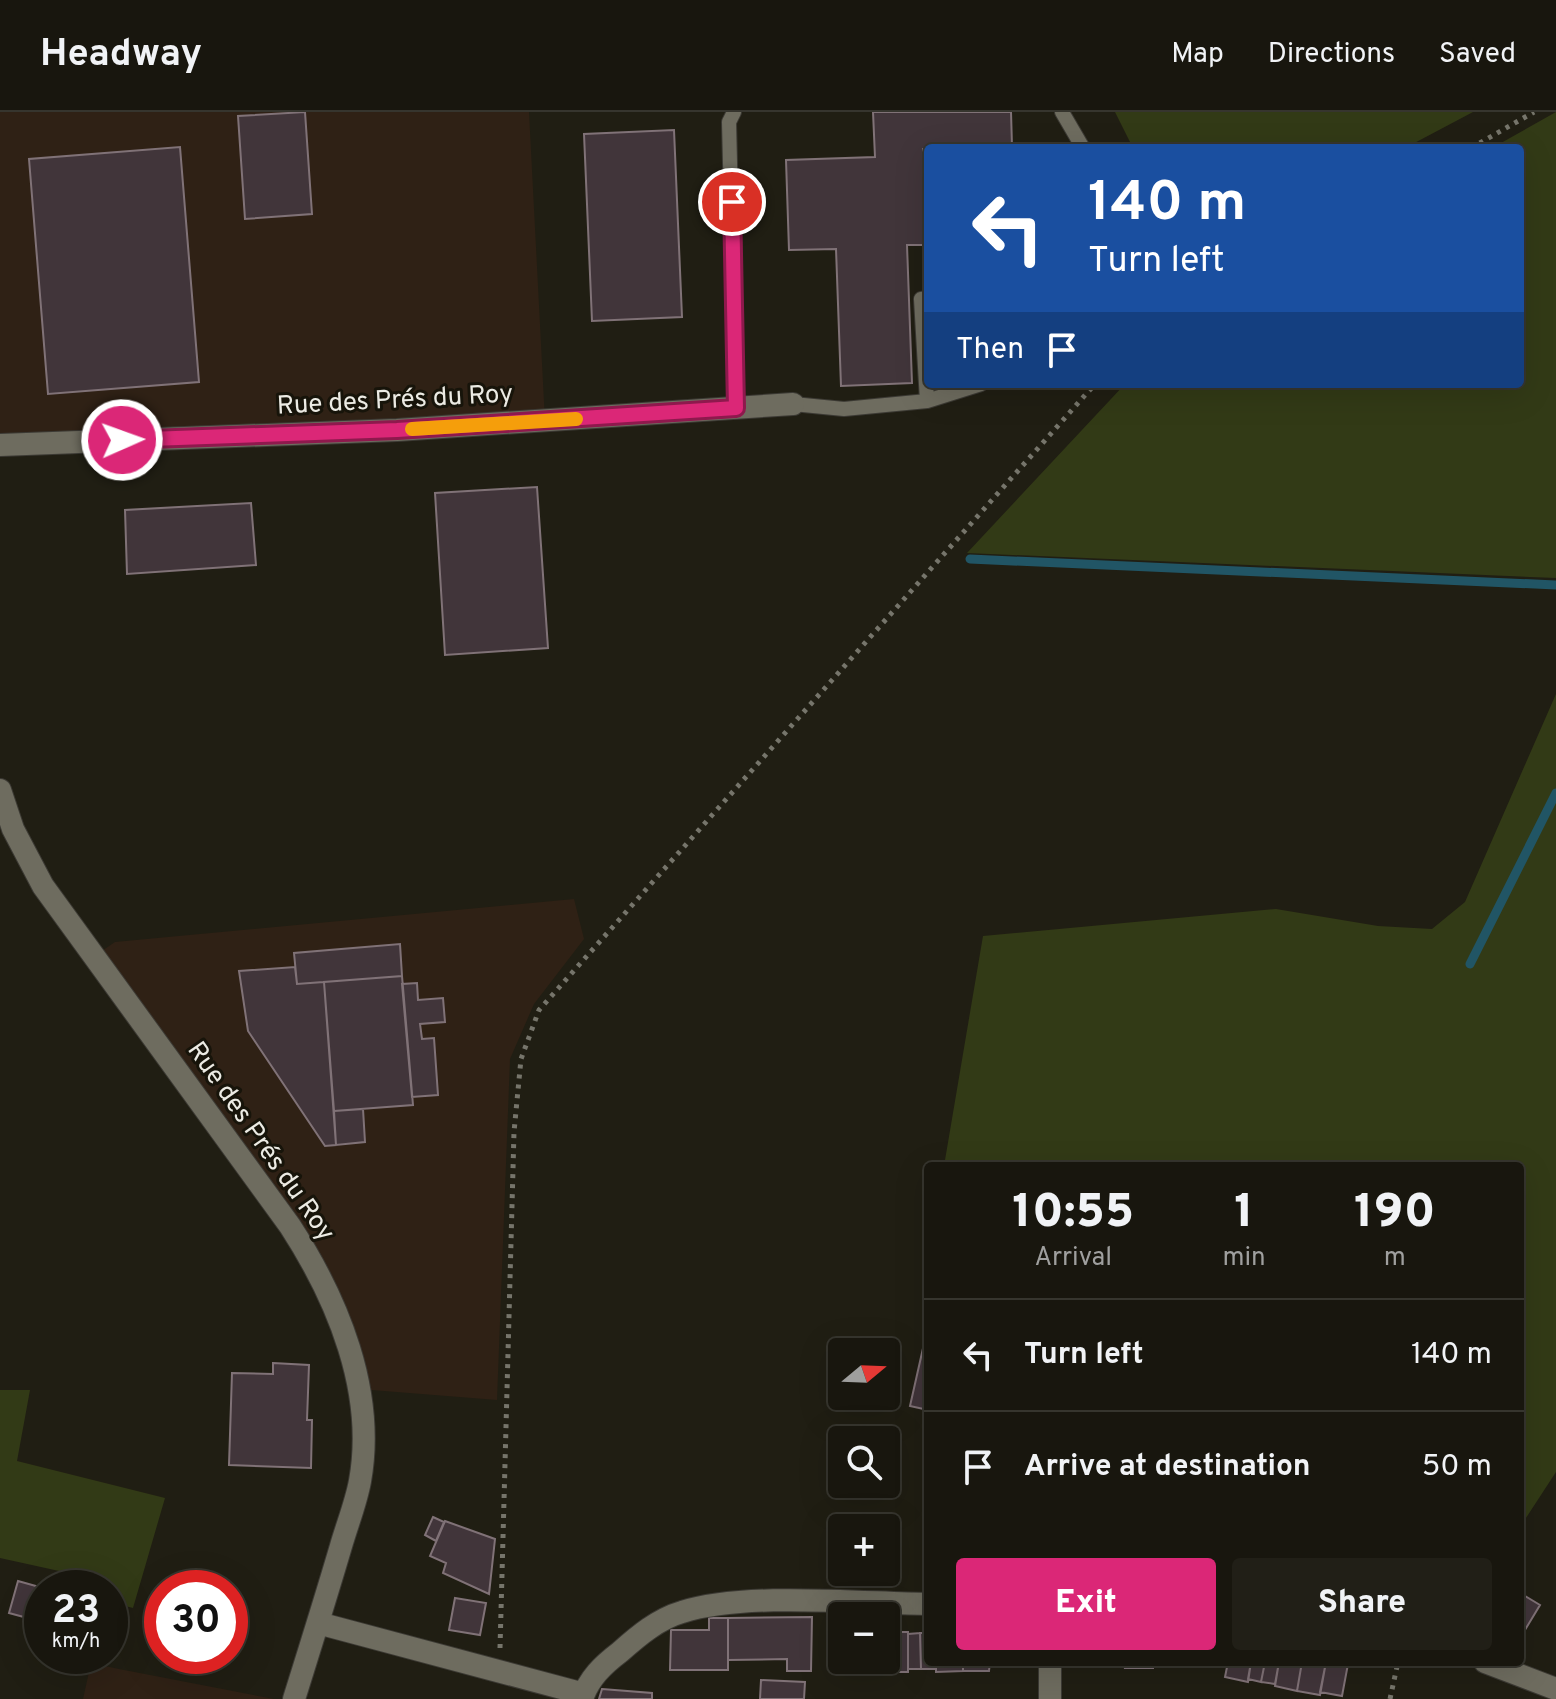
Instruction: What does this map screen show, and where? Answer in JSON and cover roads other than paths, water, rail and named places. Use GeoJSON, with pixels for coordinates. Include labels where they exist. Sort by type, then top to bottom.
{"type":"FeatureCollection","features":[{"type":"Feature","properties":{"kind":"street","name":"Rue des Prés du Roy"},"geometry":{"type":"LineString","coordinates":[[0,445],[397,430],[793,404]]}},
{"type":"Feature","properties":{"kind":"street","name":"Rue des Prés du Roy"},"geometry":{"type":"LineString","coordinates":[[0,790],[13,829],[43,886],[290,1226],[308,1254],[342,1326],[359,1389],[363,1431],[360,1481],[294,1699]]}},
{"type":"Feature","properties":{"kind":"street"},"geometry":{"type":"LineString","coordinates":[[318,1623],[583,1696],[599,1668],[645,1631],[678,1613],[708,1605],[924,1604]]}},
{"type":"Feature","properties":{"kind":"street"},"geometry":{"type":"LineString","coordinates":[[1050,1666],[1050,1699]]}},
{"type":"Feature","properties":{"kind":"street"},"geometry":{"type":"LineString","coordinates":[[1496,1666],[1556,1689]]}},
{"type":"Feature","properties":{"kind":"lane"},"geometry":{"type":"LineString","coordinates":[[734,112],[729,122],[736,408]]}},
{"type":"Feature","properties":{"kind":"lane"},"geometry":{"type":"LineString","coordinates":[[1062,112],[1081,144]]}},
{"type":"Feature","properties":{"kind":"lane"},"geometry":{"type":"LineString","coordinates":[[927,388],[927,401]]}},
{"type":"Feature","properties":{"kind":"lane"},"geometry":{"type":"LineString","coordinates":[[793,404],[844,409],[927,401],[968,388]]}},
{"type":"Feature","properties":{"kind":"waterway"},"geometry":{"type":"LineString","coordinates":[[970,559],[1556,585]]}},
{"type":"Feature","properties":{"kind":"waterway"},"geometry":{"type":"LineString","coordinates":[[1470,964],[1556,793]]}}]}
